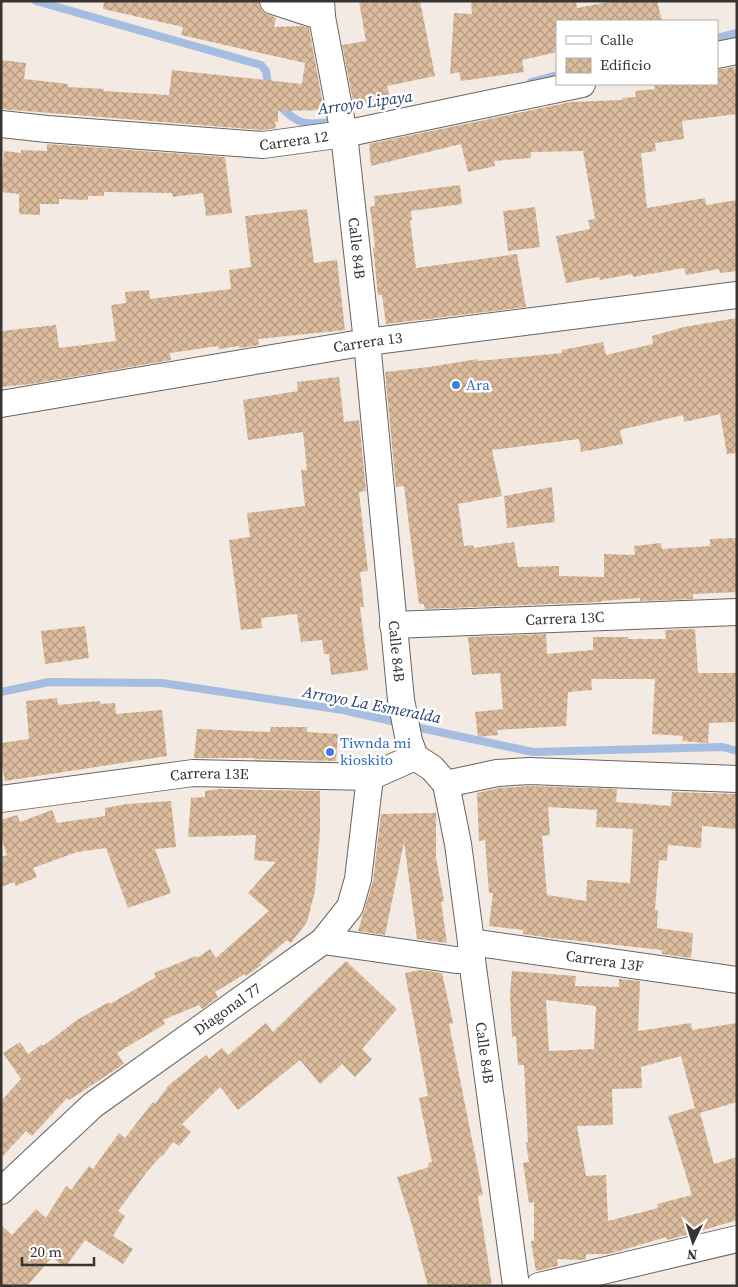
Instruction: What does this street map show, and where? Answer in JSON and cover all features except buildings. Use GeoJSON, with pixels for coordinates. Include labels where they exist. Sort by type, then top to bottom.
{"type":"FeatureCollection","features":[{"type":"Feature","properties":{"kind":"street"},"geometry":{"type":"LineString","coordinates":[[274,1],[322,9]]}},
{"type":"Feature","properties":{"kind":"street","name":"Calle 84B"},"geometry":{"type":"LineString","coordinates":[[322,9],[342,125],[367,342],[401,700],[412,749]]}},
{"type":"Feature","properties":{"kind":"street"},"geometry":{"type":"LineString","coordinates":[[718,55],[737,51]]}},
{"type":"Feature","properties":{"kind":"street","name":"Carrera 12"},"geometry":{"type":"LineString","coordinates":[[1,124],[263,144],[342,125],[576,85]]}},
{"type":"Feature","properties":{"kind":"street","name":"Carrera 13"},"geometry":{"type":"LineString","coordinates":[[1,404],[367,342],[737,295]]}},
{"type":"Feature","properties":{"kind":"street","name":"Carrera 13C"},"geometry":{"type":"LineString","coordinates":[[393,625],[737,612]]}},
{"type":"Feature","properties":{"kind":"street"},"geometry":{"type":"LineString","coordinates":[[412,749],[446,784],[497,772],[530,771],[737,779]]}},
{"type":"Feature","properties":{"kind":"street","name":"Carrera 13E"},"geometry":{"type":"LineString","coordinates":[[1,799],[57,793],[193,773],[370,777],[412,749]]}},
{"type":"Feature","properties":{"kind":"street","name":"Diagonal 77"},"geometry":{"type":"LineString","coordinates":[[1,1191],[93,1105],[323,941],[350,907],[358,879],[370,777]]}},
{"type":"Feature","properties":{"kind":"street","name":"Calle 84B"},"geometry":{"type":"LineString","coordinates":[[446,784],[458,844],[516,1286]]}},
{"type":"Feature","properties":{"kind":"street","name":"Carrera 13F"},"geometry":{"type":"LineString","coordinates":[[323,941],[437,957],[471,951],[737,980]]}},
{"type":"Feature","properties":{"kind":"street"},"geometry":{"type":"LineString","coordinates":[[539,1286],[737,1240]]}},
{"type":"Feature","properties":{"kind":"waterway","name":"Arroyo Lipaya"},"geometry":{"type":"LineString","coordinates":[[36,1],[261,65],[266,71],[269,90]]}},
{"type":"Feature","properties":{"kind":"waterway","name":"Arroyo Lipaya"},"geometry":{"type":"LineString","coordinates":[[718,38],[737,33]]}},
{"type":"Feature","properties":{"kind":"waterway","name":"Arroyo Lipaya"},"geometry":{"type":"LineString","coordinates":[[531,82],[556,75]]}},
{"type":"Feature","properties":{"kind":"waterway","name":"Arroyo Lipaya"},"geometry":{"type":"LineString","coordinates":[[278,104],[292,117],[305,123],[339,121]]}},
{"type":"Feature","properties":{"kind":"waterway","name":"Arroyo La Esmeralda"},"geometry":{"type":"LineString","coordinates":[[1,692],[49,682],[162,683],[343,710],[400,723]]}},
{"type":"Feature","properties":{"kind":"waterway","name":"Arroyo La Esmeralda"},"geometry":{"type":"LineString","coordinates":[[411,726],[533,752],[723,747],[737,751]]}},
{"type":"Feature","properties":{"kind":"place","name":"Ara"},"geometry":{"type":"Point","coordinates":[456,385]}},
{"type":"Feature","properties":{"kind":"place","name":"Tiwnda mi kioskito"},"geometry":{"type":"Point","coordinates":[330,752]}}]}
